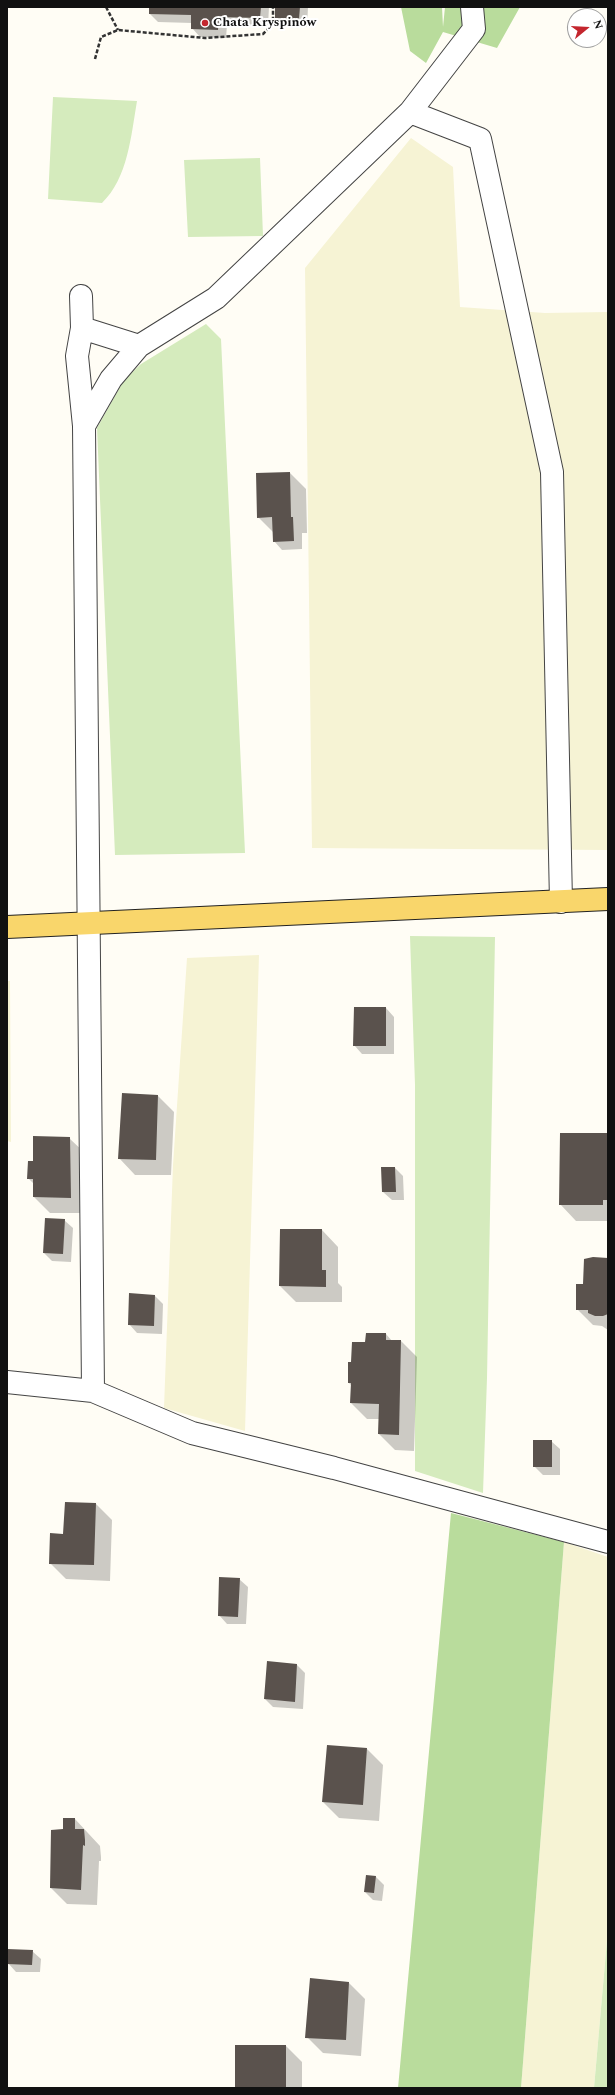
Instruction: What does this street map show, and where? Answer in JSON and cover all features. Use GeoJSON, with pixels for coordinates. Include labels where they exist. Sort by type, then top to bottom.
{"type":"FeatureCollection","features":[{"type":"Feature","properties":{"kind":"main road"},"geometry":{"type":"LineString","coordinates":[[7,927],[89,925],[608,899]]}},
{"type":"Feature","properties":{"kind":"street"},"geometry":{"type":"LineString","coordinates":[[84,426],[111,378],[139,346],[216,298],[410,112],[474,29],[472,7]]}},
{"type":"Feature","properties":{"kind":"street"},"geometry":{"type":"LineString","coordinates":[[410,112],[480,139],[552,472],[561,902]]}},
{"type":"Feature","properties":{"kind":"street"},"geometry":{"type":"LineString","coordinates":[[81,296],[82,328],[77,356],[84,426],[93,1391]]}},
{"type":"Feature","properties":{"kind":"street"},"geometry":{"type":"LineString","coordinates":[[82,328],[139,346]]}},
{"type":"Feature","properties":{"kind":"street"},"geometry":{"type":"LineString","coordinates":[[7,1382],[93,1391],[192,1433],[339,1469],[608,1542]]}},
{"type":"Feature","properties":{"kind":"path"},"geometry":{"type":"LineString","coordinates":[[106,7],[118,30]]}},
{"type":"Feature","properties":{"kind":"path"},"geometry":{"type":"LineString","coordinates":[[95,59],[101,37],[118,30],[205,38],[263,34],[273,24],[273,7]]}},
{"type":"Feature","properties":{"kind":"shaded area"},"geometry":{"type":"Polygon","coordinates":[[[411,138],[453,167],[460,307],[545,313],[608,312],[608,850],[312,848],[305,268],[411,138]]]}},
{"type":"Feature","properties":{"kind":"shaded area"},"geometry":{"type":"Polygon","coordinates":[[[259,955],[245,1431],[164,1408],[173,1165],[187,958],[259,955]]]}},
{"type":"Feature","properties":{"kind":"shaded area"},"geometry":{"type":"Polygon","coordinates":[[[7,981],[10,981],[11,1142],[7,1141],[7,981]]]}},
{"type":"Feature","properties":{"kind":"shaded area"},"geometry":{"type":"Polygon","coordinates":[[[564,1542],[608,1557],[608,1929],[594,2088],[521,2088],[564,1542]]]}},
{"type":"Feature","properties":{"kind":"green space"},"geometry":{"type":"Polygon","coordinates":[[[401,7],[442,7],[443,27],[445,7],[520,7],[497,48],[443,32],[426,63],[410,51],[401,7]]]}},
{"type":"Feature","properties":{"kind":"green space"},"geometry":{"type":"Polygon","coordinates":[[[53,97],[137,101],[130,142],[123,169],[111,193],[102,203],[48,199],[53,97]]]}},
{"type":"Feature","properties":{"kind":"green space"},"geometry":{"type":"Polygon","coordinates":[[[260,158],[263,236],[188,237],[184,160],[260,158]]]}},
{"type":"Feature","properties":{"kind":"green space"},"geometry":{"type":"Polygon","coordinates":[[[206,324],[221,339],[245,853],[115,855],[97,428],[124,380],[141,364],[206,324]]]}},
{"type":"Feature","properties":{"kind":"green space"},"geometry":{"type":"Polygon","coordinates":[[[410,936],[495,937],[487,1378],[483,1493],[415,1471],[415,1085],[410,936]]]}},
{"type":"Feature","properties":{"kind":"green space"},"geometry":{"type":"Polygon","coordinates":[[[451,1513],[564,1542],[521,2088],[398,2088],[451,1513]]]}},
{"type":"Feature","properties":{"kind":"green space"},"geometry":{"type":"Polygon","coordinates":[[[608,1929],[608,2088],[594,2088],[608,1929]]]}},
{"type":"Feature","properties":{"kind":"building","name":"Chata Kryspinów"},"geometry":{"type":"Polygon","coordinates":[[[149,7],[261,7],[260,18],[219,17],[218,30],[191,29],[191,15],[149,14],[149,7]]]}},
{"type":"Feature","properties":{"kind":"building"},"geometry":{"type":"Polygon","coordinates":[[[275,7],[300,7],[299,19],[275,18],[275,7]]]}},
{"type":"Feature","properties":{"kind":"building"},"geometry":{"type":"Polygon","coordinates":[[[290,472],[291,517],[293,517],[294,541],[273,542],[272,517],[257,518],[256,473],[290,472]]]}},
{"type":"Feature","properties":{"kind":"building"},"geometry":{"type":"Polygon","coordinates":[[[354,1007],[386,1007],[386,1046],[353,1046],[354,1007]]]}},
{"type":"Feature","properties":{"kind":"building"},"geometry":{"type":"Polygon","coordinates":[[[122,1093],[158,1095],[156,1160],[118,1159],[122,1093]]]}},
{"type":"Feature","properties":{"kind":"building"},"geometry":{"type":"Polygon","coordinates":[[[560,1133],[608,1133],[608,1200],[603,1200],[603,1205],[559,1205],[560,1133]]]}},
{"type":"Feature","properties":{"kind":"building"},"geometry":{"type":"Polygon","coordinates":[[[33,1136],[70,1137],[71,1198],[33,1197],[33,1179],[27,1179],[28,1161],[33,1161],[33,1136]]]}},
{"type":"Feature","properties":{"kind":"building"},"geometry":{"type":"Polygon","coordinates":[[[381,1167],[395,1167],[396,1192],[382,1192],[381,1167]]]}},
{"type":"Feature","properties":{"kind":"building"},"geometry":{"type":"Polygon","coordinates":[[[45,1218],[65,1219],[63,1254],[43,1253],[45,1218]]]}},
{"type":"Feature","properties":{"kind":"building"},"geometry":{"type":"Polygon","coordinates":[[[280,1229],[322,1229],[322,1270],[326,1270],[326,1287],[279,1286],[280,1229]]]}},
{"type":"Feature","properties":{"kind":"building"},"geometry":{"type":"Polygon","coordinates":[[[593,1257],[608,1258],[608,1314],[603,1316],[595,1316],[588,1313],[588,1310],[576,1310],[576,1284],[583,1284],[584,1259],[593,1257]]]}},
{"type":"Feature","properties":{"kind":"building"},"geometry":{"type":"Polygon","coordinates":[[[129,1293],[155,1295],[154,1326],[128,1325],[129,1293]]]}},
{"type":"Feature","properties":{"kind":"building"},"geometry":{"type":"Polygon","coordinates":[[[366,1333],[386,1333],[386,1340],[401,1340],[399,1435],[378,1434],[379,1404],[350,1403],[351,1383],[348,1383],[348,1362],[351,1362],[352,1342],[365,1342],[366,1333]]]}},
{"type":"Feature","properties":{"kind":"building"},"geometry":{"type":"Polygon","coordinates":[[[533,1440],[552,1440],[552,1467],[533,1467],[533,1440]]]}},
{"type":"Feature","properties":{"kind":"building"},"geometry":{"type":"Polygon","coordinates":[[[65,1502],[96,1503],[94,1565],[49,1564],[50,1533],[63,1534],[65,1502]]]}},
{"type":"Feature","properties":{"kind":"building"},"geometry":{"type":"Polygon","coordinates":[[[219,1577],[240,1578],[238,1617],[218,1616],[219,1577]]]}},
{"type":"Feature","properties":{"kind":"building"},"geometry":{"type":"Polygon","coordinates":[[[267,1661],[297,1664],[295,1702],[264,1699],[267,1661]]]}},
{"type":"Feature","properties":{"kind":"building"},"geometry":{"type":"Polygon","coordinates":[[[327,1745],[367,1748],[363,1805],[322,1802],[327,1745]]]}},
{"type":"Feature","properties":{"kind":"building"},"geometry":{"type":"Polygon","coordinates":[[[63,1818],[75,1818],[75,1829],[84,1829],[85,1846],[83,1845],[81,1890],[50,1888],[51,1830],[63,1829],[63,1818]]]}},
{"type":"Feature","properties":{"kind":"building"},"geometry":{"type":"Polygon","coordinates":[[[366,1875],[376,1876],[374,1893],[364,1892],[366,1875]]]}},
{"type":"Feature","properties":{"kind":"building"},"geometry":{"type":"Polygon","coordinates":[[[7,1949],[33,1950],[32,1965],[7,1964],[7,1949]]]}},
{"type":"Feature","properties":{"kind":"building"},"geometry":{"type":"Polygon","coordinates":[[[310,1978],[349,1982],[346,2040],[305,2038],[310,1978]]]}},
{"type":"Feature","properties":{"kind":"building"},"geometry":{"type":"Polygon","coordinates":[[[235,2045],[286,2045],[286,2088],[235,2088],[235,2045]]]}},
{"type":"Feature","properties":{"kind":"place","name":"Chata Kryspinów"},"geometry":{"type":"Point","coordinates":[205,23]}}]}
